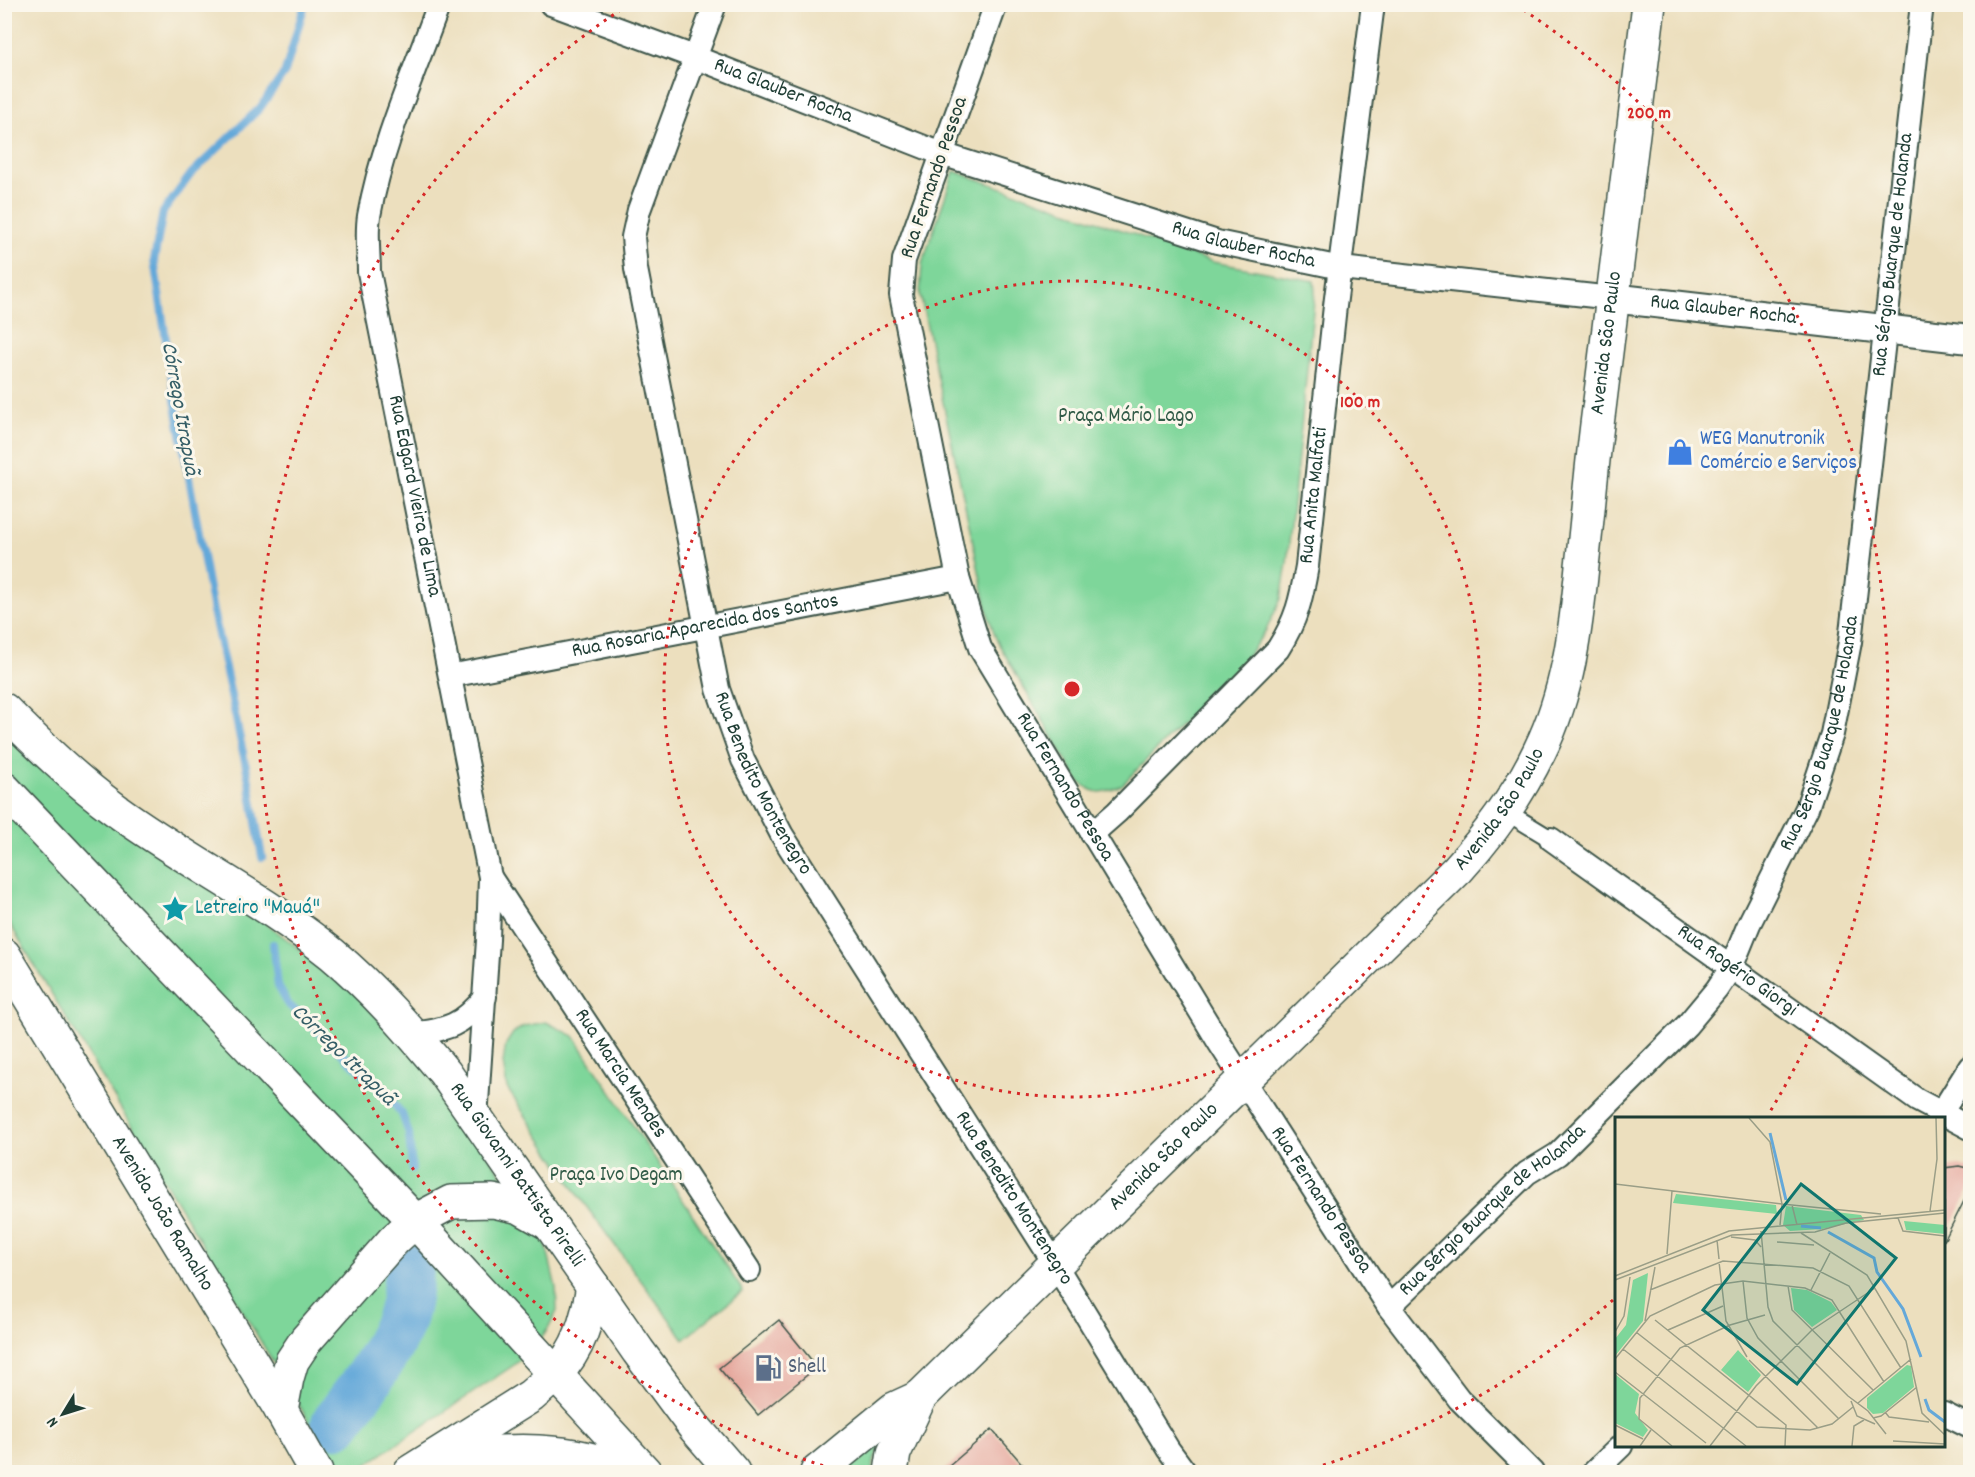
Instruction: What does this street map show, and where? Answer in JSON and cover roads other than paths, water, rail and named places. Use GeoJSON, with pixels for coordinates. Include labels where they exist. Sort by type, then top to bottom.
{"type":"FeatureCollection","features":[{"type":"Feature","properties":{"kind":"main road","name":"Avenida São Paulo"},"geometry":{"type":"LineString","coordinates":[[891,1473],[897,1444],[920,1397],[1458,869],[1485,839],[1505,811],[1541,749],[1555,713],[1574,645],[1612,298],[1649,4]]}},
{"type":"Feature","properties":{"kind":"main road","name":"Rua Giovanni Battista Pirelli"},"geometry":{"type":"LineString","coordinates":[[4,710],[83,786],[117,811],[298,928],[362,980],[444,1073],[638,1351],[695,1428],[734,1473]]}},
{"type":"Feature","properties":{"kind":"main road"},"geometry":{"type":"LineString","coordinates":[[4,789],[415,1221],[645,1473]]}},
{"type":"Feature","properties":{"kind":"main road","name":"Avenida João Ramalho"},"geometry":{"type":"LineString","coordinates":[[4,955],[281,1410],[316,1473]]}},
{"type":"Feature","properties":{"kind":"main road"},"geometry":{"type":"LineString","coordinates":[[281,1410],[286,1378],[292,1361],[306,1340],[394,1240],[415,1221],[452,1202],[493,1201],[520,1207],[552,1226]]}},
{"type":"Feature","properties":{"kind":"main road"},"geometry":{"type":"LineString","coordinates":[[423,1464],[531,1395],[555,1375],[577,1346],[587,1319],[593,1286]]}},
{"type":"Feature","properties":{"kind":"main road","name":"Avenida São Paulo"},"geometry":{"type":"LineString","coordinates":[[820,1472],[894,1409],[920,1397]]}},
{"type":"Feature","properties":{"kind":"main road"},"geometry":{"type":"LineString","coordinates":[[423,1464],[501,1451],[549,1451],[588,1458],[627,1473]]}},
{"type":"Feature","properties":{"kind":"street","name":"Rua Edgard Vieira de Lima"},"geometry":{"type":"LineString","coordinates":[[439,4],[389,141],[376,187],[369,219],[369,272],[490,877],[485,997],[476,1118]]}},
{"type":"Feature","properties":{"kind":"street","name":"Rua Glauber Rocha"},"geometry":{"type":"LineString","coordinates":[[551,4],[697,58],[942,154],[1217,242],[1341,268],[1971,339]]}},
{"type":"Feature","properties":{"kind":"street","name":"Rua Benedito Montenegro"},"geometry":{"type":"LineString","coordinates":[[715,4],[697,58],[639,210],[633,237],[636,269],[705,627],[718,689],[730,728],[743,760],[772,816],[1185,1473]]}},
{"type":"Feature","properties":{"kind":"street","name":"Rua Fernando Pessoa"},"geometry":{"type":"LineString","coordinates":[[996,4],[904,260],[901,295],[958,578],[971,623],[985,659],[1243,1080],[1389,1307],[1459,1399],[1532,1473]]}},
{"type":"Feature","properties":{"kind":"street","name":"Rua Anita Malfati"},"geometry":{"type":"LineString","coordinates":[[1092,834],[1117,812],[1278,649],[1291,628],[1300,605],[1307,566],[1372,4]]}},
{"type":"Feature","properties":{"kind":"street","name":"Rua Sérgio Buarque de Holanda"},"geometry":{"type":"LineString","coordinates":[[1389,1307],[1527,1173],[1558,1154],[1687,1025],[1731,968],[1749,924],[1807,808],[1832,734],[1850,642],[1922,4]]}},
{"type":"Feature","properties":{"kind":"street","name":"Rua Rosaria Aparecida dos Santos"},"geometry":{"type":"LineString","coordinates":[[450,676],[958,578]]}},
{"type":"Feature","properties":{"kind":"street","name":"Rua Rogério Giorgi"},"geometry":{"type":"LineString","coordinates":[[1505,811],[1551,839],[1940,1116]]}},
{"type":"Feature","properties":{"kind":"street","name":"Rua Marcia Mendes"},"geometry":{"type":"LineString","coordinates":[[490,877],[749,1270]]}},
{"type":"Feature","properties":{"kind":"street"},"geometry":{"type":"LineString","coordinates":[[412,1034],[454,1026],[465,1019],[485,997]]}},
{"type":"Feature","properties":{"kind":"street"},"geometry":{"type":"LineString","coordinates":[[1940,1116],[1971,1067]]}},
{"type":"Feature","properties":{"kind":"street","name":"Rua Rogério Giorgi"},"geometry":{"type":"LineString","coordinates":[[1945,1118],[1971,1128]]}},
{"type":"Feature","properties":{"kind":"street"},"geometry":{"type":"LineString","coordinates":[[1945,1414],[1971,1427]]}},
{"type":"Feature","properties":{"kind":"street"},"geometry":{"type":"LineString","coordinates":[[1594,1473],[1620,1447]]}},
{"type":"Feature","properties":{"kind":"waterway","name":"Córrego Itrapuã"},"geometry":{"type":"LineString","coordinates":[[262,857],[248,776],[213,611],[175,400],[154,260],[163,212],[191,174],[260,108],[285,72],[305,4]]}},
{"type":"Feature","properties":{"kind":"waterway","name":"Córrego Itrapuã"},"geometry":{"type":"LineString","coordinates":[[273,944],[278,986],[288,1004],[386,1094],[402,1114],[409,1134],[412,1169]]}},
{"type":"Feature","properties":{"kind":"waterway","name":"Córrego Itrapuã"},"geometry":{"type":"LineString","coordinates":[[336,1423],[370,1375],[393,1337],[403,1311],[409,1269]]}},
{"type":"Feature","properties":{"kind":"place","name":"WEG Manutronik Comércio e Serviços"},"geometry":{"type":"Point","coordinates":[1680,452]}},
{"type":"Feature","properties":{"kind":"place","name":"Letreiro \"Mauá\""},"geometry":{"type":"Point","coordinates":[175,909]}},
{"type":"Feature","properties":{"kind":"place","name":"Shell"},"geometry":{"type":"Point","coordinates":[768,1368]}},
{"type":"Feature","properties":{"kind":"park label","name":"Praça Mário Lago"},"geometry":{"type":"Point","coordinates":[1126,417]}},
{"type":"Feature","properties":{"kind":"park label","name":"Praça Ivo Degam"},"geometry":{"type":"Point","coordinates":[616,1176]}}]}
